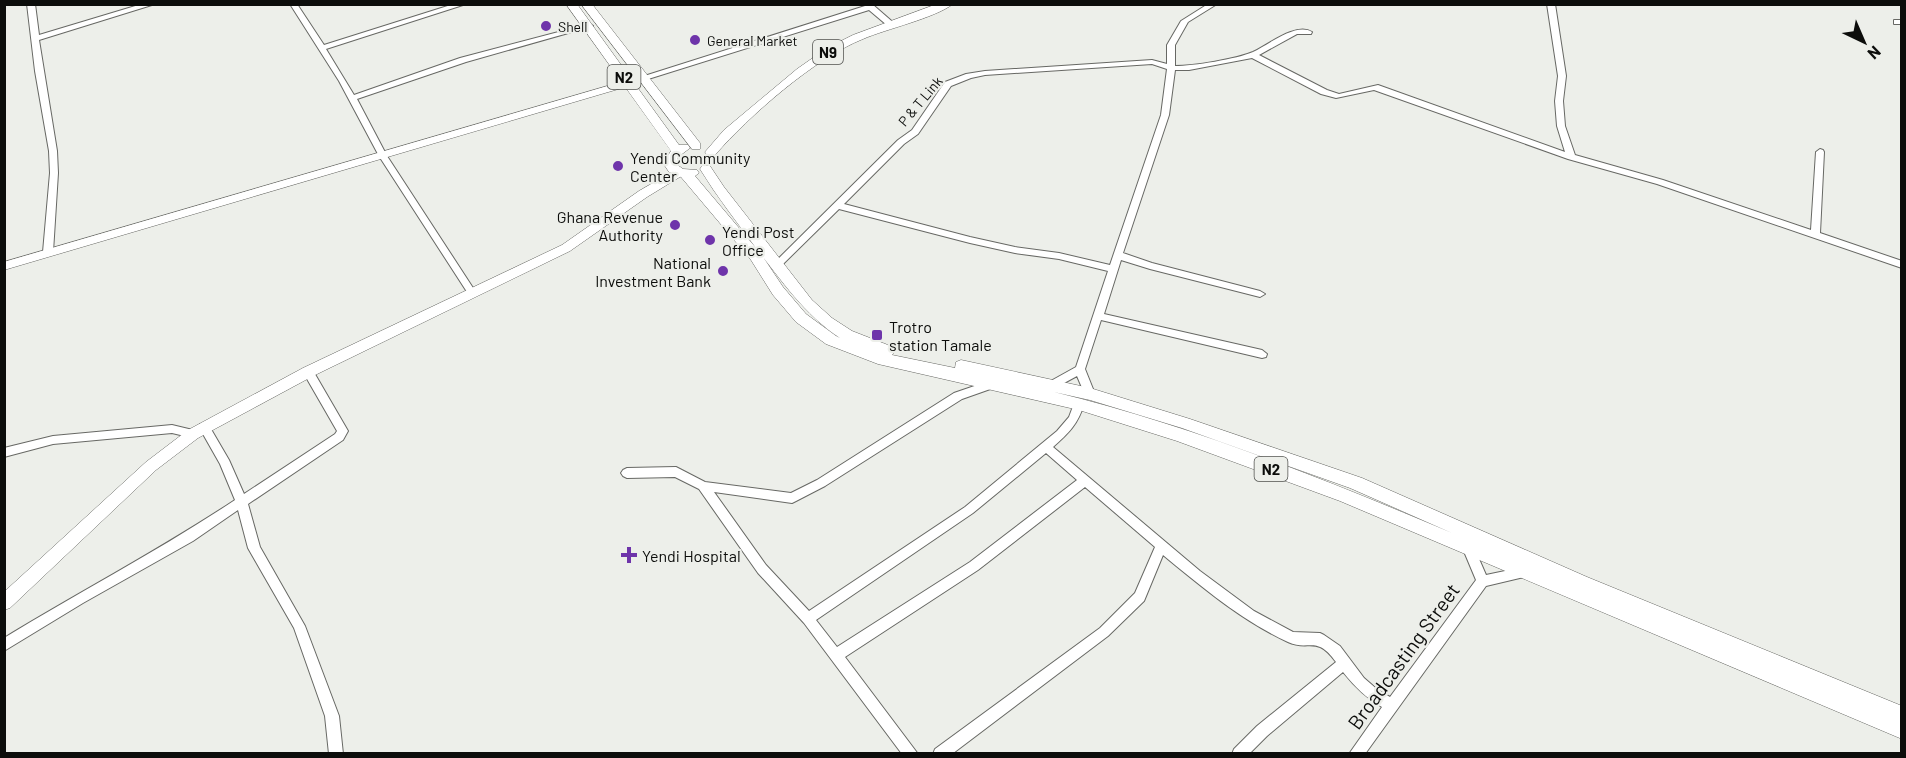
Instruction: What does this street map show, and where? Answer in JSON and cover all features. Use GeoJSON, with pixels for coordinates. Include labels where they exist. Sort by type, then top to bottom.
{"type":"FeatureCollection","features":[{"type":"Feature","properties":{"kind":"highway","name":"N2"},"geometry":{"type":"LineString","coordinates":[[571,4],[677,151]]}},
{"type":"Feature","properties":{"kind":"highway","name":"N2"},"geometry":{"type":"LineString","coordinates":[[586,4],[642,78],[703,148]]}},
{"type":"Feature","properties":{"kind":"highway","name":"N9"},"geometry":{"type":"LineString","coordinates":[[703,148],[728,133],[831,50],[891,24],[948,4]]}},
{"type":"Feature","properties":{"kind":"highway"},"geometry":{"type":"LineString","coordinates":[[703,148],[713,160],[706,168],[683,173],[671,167],[669,163],[677,151],[703,148]]}},
{"type":"Feature","properties":{"kind":"highway","name":"N2"},"geometry":{"type":"LineString","coordinates":[[706,168],[719,190],[807,304],[827,322],[847,335],[896,354],[1053,385],[1181,436],[1346,496],[1902,730]]}},
{"type":"Feature","properties":{"kind":"highway","name":"N2"},"geometry":{"type":"LineString","coordinates":[[683,173],[756,257],[801,318],[831,340],[878,358],[992,384],[1084,397],[1185,423],[1356,483],[1581,582],[1902,715]]}},
{"type":"Feature","properties":{"kind":"main road"},"geometry":{"type":"LineString","coordinates":[[4,266],[628,83]]}},
{"type":"Feature","properties":{"kind":"main road"},"geometry":{"type":"LineString","coordinates":[[643,194],[669,163]]}},
{"type":"Feature","properties":{"kind":"main road"},"geometry":{"type":"LineString","coordinates":[[4,603],[151,466],[198,431],[308,372],[566,248],[643,194],[683,173]]}},
{"type":"Feature","properties":{"kind":"street"},"geometry":{"type":"LineString","coordinates":[[31,4],[54,162],[48,252]]}},
{"type":"Feature","properties":{"kind":"street"},"geometry":{"type":"LineString","coordinates":[[35,39],[152,4]]}},
{"type":"Feature","properties":{"kind":"street"},"geometry":{"type":"LineString","coordinates":[[293,4],[352,98],[383,156],[472,293]]}},
{"type":"Feature","properties":{"kind":"street"},"geometry":{"type":"LineString","coordinates":[[322,48],[464,4]]}},
{"type":"Feature","properties":{"kind":"street"},"geometry":{"type":"LineString","coordinates":[[807,618],[969,510],[1046,447],[1074,420],[1084,397],[1080,369],[1165,115],[1171,68],[1171,45],[1185,21],[1214,4]]}},
{"type":"Feature","properties":{"kind":"street"},"geometry":{"type":"LineString","coordinates":[[1551,4],[1562,76],[1559,101],[1560,126],[1571,157]]}},
{"type":"Feature","properties":{"kind":"street"},"geometry":{"type":"LineString","coordinates":[[642,78],[868,6],[891,24]]}},
{"type":"Feature","properties":{"kind":"street"},"geometry":{"type":"LineString","coordinates":[[352,98],[463,60],[589,26]]}},
{"type":"Feature","properties":{"kind":"street","name":"P & T Link"},"geometry":{"type":"LineString","coordinates":[[777,265],[901,142],[915,132],[948,84],[969,76],[1152,62],[1171,68],[1189,68],[1253,55],[1296,32],[1308,32]]}},
{"type":"Feature","properties":{"kind":"street"},"geometry":{"type":"LineString","coordinates":[[1253,55],[1324,92],[1339,96],[1375,87],[1571,157],[1660,182],[1902,265]]}},
{"type":"Feature","properties":{"kind":"street"},"geometry":{"type":"LineString","coordinates":[[1815,236],[1820,152]]}},
{"type":"Feature","properties":{"kind":"street"},"geometry":{"type":"LineString","coordinates":[[839,206],[970,240],[1015,250],[1059,256],[1114,269]]}},
{"type":"Feature","properties":{"kind":"street"},"geometry":{"type":"LineString","coordinates":[[1118,255],[1150,266],[1260,294]]}},
{"type":"Feature","properties":{"kind":"street"},"geometry":{"type":"LineString","coordinates":[[1098,316],[1262,354]]}},
{"type":"Feature","properties":{"kind":"street"},"geometry":{"type":"LineString","coordinates":[[1053,385],[1080,369]]}},
{"type":"Feature","properties":{"kind":"street"},"geometry":{"type":"LineString","coordinates":[[4,645],[79,599],[189,537],[339,437],[343,431],[308,372]]}},
{"type":"Feature","properties":{"kind":"street"},"geometry":{"type":"LineString","coordinates":[[627,473],[676,472],[704,486],[792,498],[821,483],[958,396],[992,384]]}},
{"type":"Feature","properties":{"kind":"street"},"geometry":{"type":"LineString","coordinates":[[4,453],[53,440],[172,429],[198,431],[225,463],[242,503],[254,548],[299,626],[332,716],[336,753]]}},
{"type":"Feature","properties":{"kind":"street"},"geometry":{"type":"LineString","coordinates":[[1046,447],[1196,575],[1250,615],[1292,638],[1320,639],[1335,650],[1359,682],[1374,695],[1392,705]]}},
{"type":"Feature","properties":{"kind":"street"},"geometry":{"type":"LineString","coordinates":[[836,655],[974,566],[1085,481]]}},
{"type":"Feature","properties":{"kind":"street"},"geometry":{"type":"LineString","coordinates":[[704,486],[762,569],[807,618],[911,753]]}},
{"type":"Feature","properties":{"kind":"street"},"geometry":{"type":"LineString","coordinates":[[940,753],[1104,632],[1140,597],[1161,546]]}},
{"type":"Feature","properties":{"kind":"street","name":"Broadcasting Street"},"geometry":{"type":"LineString","coordinates":[[1469,549],[1482,581]]}},
{"type":"Feature","properties":{"kind":"street","name":"Broadcasting Street"},"geometry":{"type":"LineString","coordinates":[[1356,753],[1482,581],[1524,572]]}},
{"type":"Feature","properties":{"kind":"street"},"geometry":{"type":"LineString","coordinates":[[1239,753],[1344,663]]}},
{"type":"Feature","properties":{"kind":"place","name":"Shell"},"geometry":{"type":"Point","coordinates":[546,26]}},
{"type":"Feature","properties":{"kind":"place","name":"General Market"},"geometry":{"type":"Point","coordinates":[695,40]}},
{"type":"Feature","properties":{"kind":"place","name":"Yendi Community Center"},"geometry":{"type":"Point","coordinates":[618,166]}},
{"type":"Feature","properties":{"kind":"place","name":"Ghana Revenue Authority"},"geometry":{"type":"Point","coordinates":[675,225]}},
{"type":"Feature","properties":{"kind":"place","name":"Yendi Post Office"},"geometry":{"type":"Point","coordinates":[710,240]}},
{"type":"Feature","properties":{"kind":"place","name":"National Investment Bank"},"geometry":{"type":"Point","coordinates":[723,271]}},
{"type":"Feature","properties":{"kind":"place","name":"Trotro station Tamale"},"geometry":{"type":"Point","coordinates":[877,335]}},
{"type":"Feature","properties":{"kind":"place","name":"Yendi Hospital"},"geometry":{"type":"Point","coordinates":[629,555]}}]}
